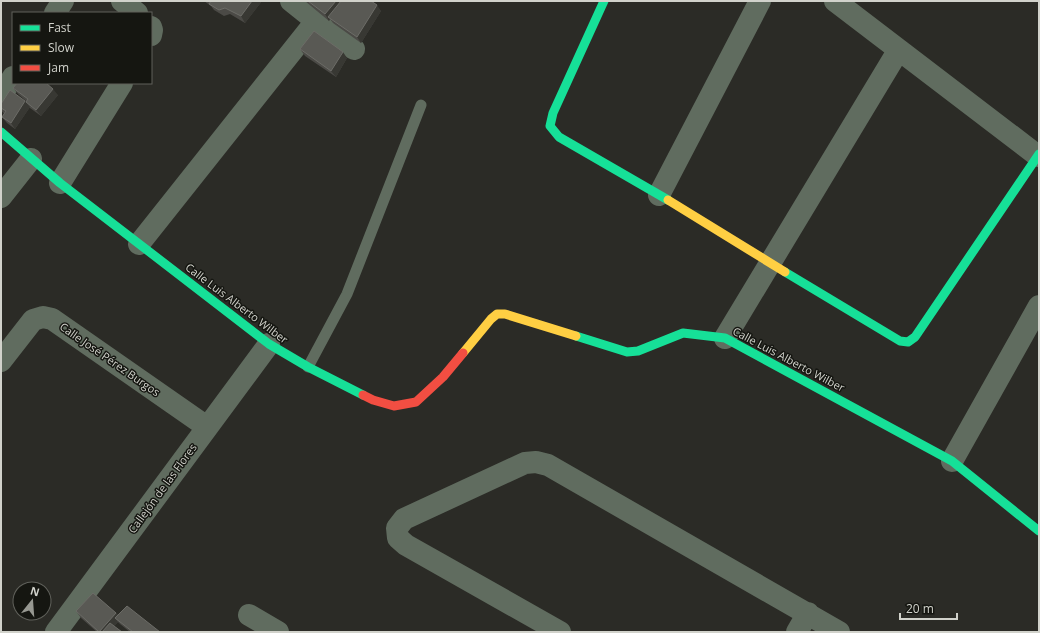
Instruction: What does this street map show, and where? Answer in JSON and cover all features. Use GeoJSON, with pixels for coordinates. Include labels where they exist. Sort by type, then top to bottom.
{"type":"FeatureCollection","features":[{"type":"Feature","properties":{"kind":"street"},"geometry":{"type":"LineString","coordinates":[[56,12],[63,1]]}},
{"type":"Feature","properties":{"kind":"street"},"geometry":{"type":"LineString","coordinates":[[122,1],[136,12]]}},
{"type":"Feature","properties":{"kind":"street"},"geometry":{"type":"LineString","coordinates":[[291,1],[354,49]]}},
{"type":"Feature","properties":{"kind":"street"},"geometry":{"type":"LineString","coordinates":[[604,1],[553,113],[550,126],[559,137],[659,195],[900,341],[908,342],[915,337],[1038,155],[898,51],[835,1]]}},
{"type":"Feature","properties":{"kind":"street"},"geometry":{"type":"LineString","coordinates":[[659,195],[760,1]]}},
{"type":"Feature","properties":{"kind":"street"},"geometry":{"type":"LineString","coordinates":[[139,244],[316,21]]}},
{"type":"Feature","properties":{"kind":"street"},"geometry":{"type":"LineString","coordinates":[[726,338],[898,51]]}},
{"type":"Feature","properties":{"kind":"street"},"geometry":{"type":"LineString","coordinates":[[1,96],[12,79]]}},
{"type":"Feature","properties":{"kind":"street"},"geometry":{"type":"LineString","coordinates":[[60,183],[121,84]]}},
{"type":"Feature","properties":{"kind":"street","name":"Calle Luis Alberto Wilber"},"geometry":{"type":"LineString","coordinates":[[1,132],[60,183],[269,344],[308,367],[373,400],[394,406],[416,402],[443,377],[491,319],[497,314],[505,314],[627,352],[638,351],[683,333],[726,338],[952,461],[1039,531]]}},
{"type":"Feature","properties":{"kind":"street"},"geometry":{"type":"LineString","coordinates":[[1,197],[31,159]]}},
{"type":"Feature","properties":{"kind":"street"},"geometry":{"type":"LineString","coordinates":[[952,461],[1039,306]]}},
{"type":"Feature","properties":{"kind":"street","name":"Calle José Pérez Burgos"},"geometry":{"type":"LineString","coordinates":[[1,361],[33,320],[42,317],[52,319],[207,427]]}},
{"type":"Feature","properties":{"kind":"street","name":"Callejón de las Flores"},"geometry":{"type":"LineString","coordinates":[[56,632],[269,344]]}},
{"type":"Feature","properties":{"kind":"street"},"geometry":{"type":"LineString","coordinates":[[560,632],[406,545],[398,538],[397,528],[404,519],[526,463],[536,462],[548,465],[839,632]]}},
{"type":"Feature","properties":{"kind":"street"},"geometry":{"type":"LineString","coordinates":[[797,632],[808,613]]}},
{"type":"Feature","properties":{"kind":"street"},"geometry":{"type":"LineString","coordinates":[[249,615],[278,632]]}},
{"type":"Feature","properties":{"kind":"lane"},"geometry":{"type":"LineString","coordinates":[[308,367],[347,294],[421,105]]}},
{"type":"Feature","properties":{"kind":"building"},"geometry":{"type":"Polygon","coordinates":[[[211,1],[252,1],[241,16],[225,8],[219,10],[209,4],[211,1]]]}},
{"type":"Feature","properties":{"kind":"building"},"geometry":{"type":"Polygon","coordinates":[[[308,1],[336,1],[325,14],[308,1]]]}},
{"type":"Feature","properties":{"kind":"building"},"geometry":{"type":"Polygon","coordinates":[[[341,1],[371,1],[377,5],[357,37],[328,17],[341,1]]]}},
{"type":"Feature","properties":{"kind":"building"},"geometry":{"type":"Polygon","coordinates":[[[314,31],[343,52],[331,71],[300,49],[314,31]]]}},
{"type":"Feature","properties":{"kind":"building"},"geometry":{"type":"Polygon","coordinates":[[[16,84],[47,84],[53,89],[36,110],[26,102],[28,99],[13,88],[16,84]]]}},
{"type":"Feature","properties":{"kind":"building"},"geometry":{"type":"Polygon","coordinates":[[[10,90],[25,101],[11,123],[2,117],[6,111],[1,108],[1,104],[10,90]]]}},
{"type":"Feature","properties":{"kind":"building"},"geometry":{"type":"Polygon","coordinates":[[[93,593],[116,613],[99,632],[76,611],[93,593]]]}},
{"type":"Feature","properties":{"kind":"building"},"geometry":{"type":"Polygon","coordinates":[[[127,606],[160,632],[133,632],[115,618],[127,606]]]}},
{"type":"Feature","properties":{"kind":"building"},"geometry":{"type":"Polygon","coordinates":[[[110,623],[122,632],[102,632],[110,623]]]}},
{"type":"Feature","properties":{"kind":"traffic: fast"},"geometry":{"type":"LineString","coordinates":[[604,1],[553,113],[550,126],[559,137],[668,200]]}},
{"type":"Feature","properties":{"kind":"traffic: fast"},"geometry":{"type":"LineString","coordinates":[[1,132],[60,183],[269,344],[308,367],[363,395]]}},
{"type":"Feature","properties":{"kind":"traffic: fast"},"geometry":{"type":"LineString","coordinates":[[785,272],[900,341],[908,342],[915,337],[1039,154]]}},
{"type":"Feature","properties":{"kind":"traffic: fast"},"geometry":{"type":"LineString","coordinates":[[576,336],[627,352],[638,351],[683,333],[725,338],[952,461],[1039,531]]}},
{"type":"Feature","properties":{"kind":"traffic: slow"},"geometry":{"type":"LineString","coordinates":[[668,200],[785,272]]}},
{"type":"Feature","properties":{"kind":"traffic: slow"},"geometry":{"type":"LineString","coordinates":[[463,353],[491,319],[497,314],[505,314],[576,336]]}},
{"type":"Feature","properties":{"kind":"traffic: jam"},"geometry":{"type":"LineString","coordinates":[[363,395],[373,400],[394,406],[416,402],[443,377],[463,353]]}}]}
